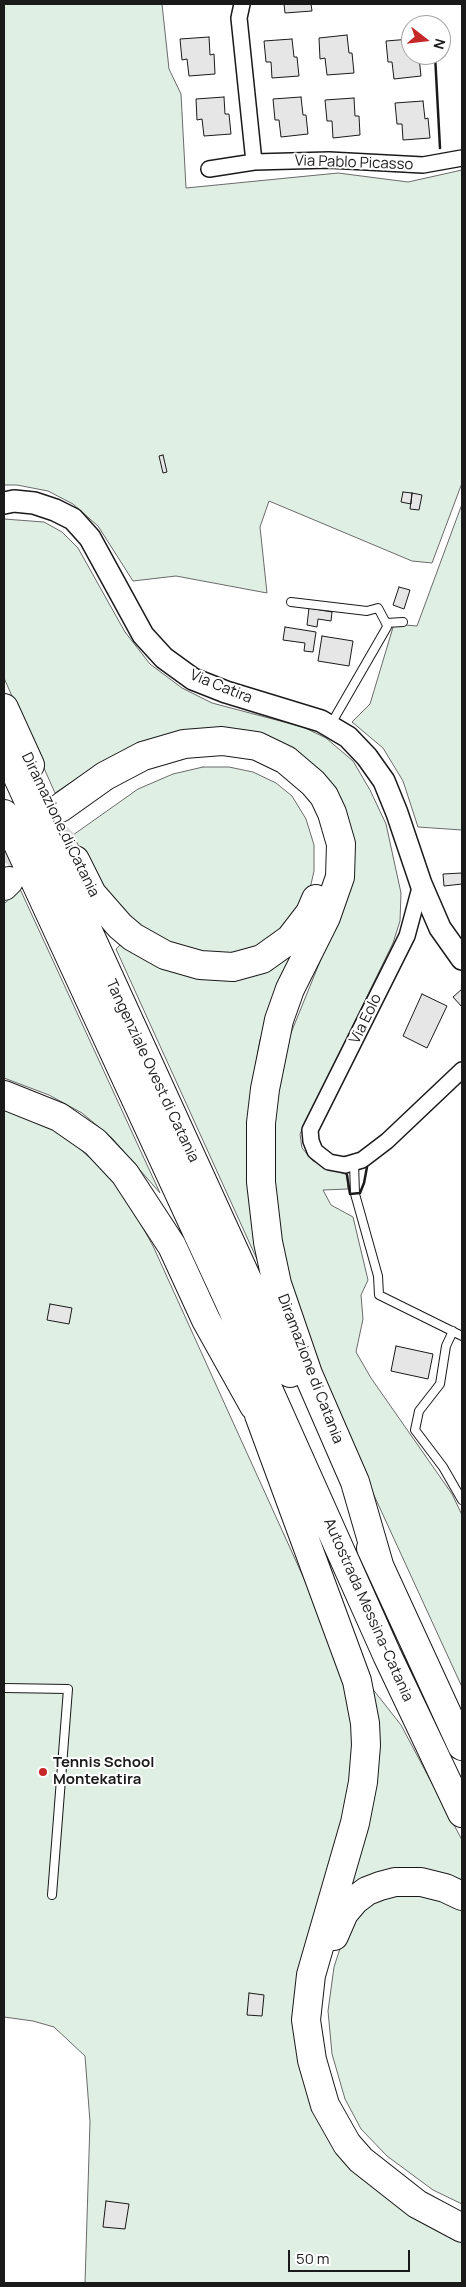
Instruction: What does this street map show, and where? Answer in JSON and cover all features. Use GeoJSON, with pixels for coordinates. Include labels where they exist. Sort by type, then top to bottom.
{"type":"FeatureCollection","features":[{"type":"Feature","properties":{"kind":"highway","name":"Diramazione di Catania"},"geometry":{"type":"LineString","coordinates":[[4,708],[92,894],[120,926],[150,947],[182,961],[216,967],[233,967],[262,959],[276,951],[301,927],[310,913],[322,882],[324,851],[320,834],[309,806],[299,792],[276,774],[252,762],[206,757],[187,759],[149,771],[63,817],[105,776],[143,756],[184,744],[222,741],[257,746],[286,760],[324,796],[332,813],[341,844],[340,878],[326,917],[290,989],[279,1020],[265,1089],[261,1122],[261,1182],[268,1242],[277,1284],[308,1374],[355,1482],[379,1565]]}},
{"type":"Feature","properties":{"kind":"highway","name":"Tangenziale Ovest di Catania"},"geometry":{"type":"LineString","coordinates":[[4,746],[279,1406]]}},
{"type":"Feature","properties":{"kind":"highway","name":"Tangenziale Ovest di Catania"},"geometry":{"type":"LineString","coordinates":[[4,814],[279,1406]]}},
{"type":"Feature","properties":{"kind":"highway"},"geometry":{"type":"LineString","coordinates":[[4,1095],[59,1117],[95,1142],[125,1174],[172,1246],[206,1320],[279,1406],[357,1681],[366,1745],[363,1782],[355,1823],[311,1975],[306,2020],[312,2060],[326,2105],[347,2144],[361,2160],[417,2204],[462,2228]]}},
{"type":"Feature","properties":{"kind":"highway","name":"Autostrada Messina-Catania"},"geometry":{"type":"LineString","coordinates":[[279,1406],[379,1565],[462,1746]]}},
{"type":"Feature","properties":{"kind":"highway","name":"Autostrada Messina-Catania"},"geometry":{"type":"LineString","coordinates":[[279,1406],[387,1655],[462,1812]]}},
{"type":"Feature","properties":{"kind":"highway"},"geometry":{"type":"LineString","coordinates":[[398,1606],[435,1657],[462,1707]]}},
{"type":"Feature","properties":{"kind":"highway"},"geometry":{"type":"LineString","coordinates":[[462,1896],[433,1884],[408,1881],[380,1886],[367,1891],[355,1900],[344,1913],[337,1926],[320,1976],[316,2020],[318,2040],[334,2101],[355,2138],[368,2153],[400,2180],[422,2196],[462,2218]]}},
{"type":"Feature","properties":{"kind":"street"},"geometry":{"type":"LineString","coordinates":[[242,4],[239,18],[254,162]]}},
{"type":"Feature","properties":{"kind":"street","name":"Via Pablo Picasso"},"geometry":{"type":"LineString","coordinates":[[210,169],[254,162],[329,160],[423,165],[462,158]]}},
{"type":"Feature","properties":{"kind":"street","name":"Via Catira"},"geometry":{"type":"LineString","coordinates":[[4,503],[14,501],[34,503],[73,519],[90,538],[143,635],[164,658],[193,679],[226,692],[321,720],[348,737],[368,757],[384,781],[421,884]]}},
{"type":"Feature","properties":{"kind":"street"},"geometry":{"type":"LineString","coordinates":[[421,884],[462,940]]}},
{"type":"Feature","properties":{"kind":"street"},"geometry":{"type":"LineString","coordinates":[[421,884],[440,928],[462,959]]}},
{"type":"Feature","properties":{"kind":"street","name":"Via Eolo"},"geometry":{"type":"LineString","coordinates":[[358,1161],[345,1165],[329,1162],[315,1151],[311,1141],[310,1130],[407,936],[421,884]]}},
{"type":"Feature","properties":{"kind":"street"},"geometry":{"type":"LineString","coordinates":[[358,1161],[387,1141],[462,1070]]}},
{"type":"Feature","properties":{"kind":"lane"},"geometry":{"type":"LineString","coordinates":[[291,602],[367,611],[378,608],[387,626],[330,726]]}},
{"type":"Feature","properties":{"kind":"lane"},"geometry":{"type":"LineString","coordinates":[[386,623],[403,622]]}},
{"type":"Feature","properties":{"kind":"lane"},"geometry":{"type":"LineString","coordinates":[[358,1161],[355,1194],[378,1276],[378,1294],[462,1336]]}},
{"type":"Feature","properties":{"kind":"lane"},"geometry":{"type":"LineString","coordinates":[[453,1331],[446,1346],[440,1384],[419,1410],[415,1430],[443,1467],[462,1500]]}},
{"type":"Feature","properties":{"kind":"lane"},"geometry":{"type":"LineString","coordinates":[[4,1688],[68,1689],[52,1895]]}},
{"type":"Feature","properties":{"kind":"green space"},"geometry":{"type":"Polygon","coordinates":[[[4,4],[162,4],[169,69],[181,94],[186,188],[338,173],[408,182],[462,170],[462,483],[432,563],[412,561],[269,501],[260,527],[267,593],[176,576],[133,581],[98,526],[73,504],[48,491],[17,485],[4,485],[4,4]]]}},
{"type":"Feature","properties":{"kind":"green space"},"geometry":{"type":"Polygon","coordinates":[[[462,504],[462,830],[418,827],[403,781],[383,748],[352,722],[370,704],[394,624],[417,626],[462,504]]]}},
{"type":"Feature","properties":{"kind":"green space"},"geometry":{"type":"Polygon","coordinates":[[[4,519],[44,522],[62,532],[78,548],[125,632],[150,664],[182,688],[212,703],[303,727],[326,738],[353,761],[370,790],[386,824],[401,893],[400,921],[393,943],[300,1134],[302,1148],[313,1161],[347,1175],[348,1189],[323,1190],[331,1205],[353,1217],[368,1280],[361,1295],[363,1319],[356,1352],[371,1378],[452,1494],[462,1515],[462,1687],[311,1358],[286,1287],[270,1160],[282,1055],[345,900],[353,859],[282,747],[97,765],[55,793],[4,678],[4,519]]]}},
{"type":"Feature","properties":{"kind":"green space"},"geometry":{"type":"Polygon","coordinates":[[[203,767],[229,767],[253,772],[276,783],[292,796],[306,819],[314,845],[314,871],[309,893],[298,918],[252,952],[196,956],[143,932],[97,882],[73,835],[138,789],[173,774],[203,767]]]}},
{"type":"Feature","properties":{"kind":"green space"},"geometry":{"type":"Polygon","coordinates":[[[20,889],[160,1193],[112,1138],[82,1113],[49,1095],[4,1078],[4,904],[20,889]]]}},
{"type":"Feature","properties":{"kind":"green space"},"geometry":{"type":"Polygon","coordinates":[[[304,939],[278,991],[260,1040],[253,1080],[249,1125],[265,1277],[116,949],[123,942],[181,971],[304,939]]]}},
{"type":"Feature","properties":{"kind":"green space"},"geometry":{"type":"Polygon","coordinates":[[[4,1106],[62,1133],[109,1175],[132,1208],[153,1246],[340,1658],[358,1727],[352,1793],[300,1976],[325,2125],[462,2237],[462,2283],[85,2283],[90,2122],[85,2056],[54,2027],[33,2021],[4,2017],[4,1106]]]}},
{"type":"Feature","properties":{"kind":"green space"},"geometry":{"type":"Polygon","coordinates":[[[368,1683],[401,1725],[462,1840],[462,1887],[344,1890],[368,1683]]]}},
{"type":"Feature","properties":{"kind":"green space"},"geometry":{"type":"Polygon","coordinates":[[[418,1891],[459,1907],[462,1910],[462,2204],[433,2190],[387,2156],[361,2129],[345,2099],[332,2054],[328,2011],[334,1967],[346,1930],[374,1898],[418,1891]]]}},
{"type":"Feature","properties":{"kind":"building"},"geometry":{"type":"Polygon","coordinates":[[[284,4],[311,4],[312,11],[285,13],[284,4]]]}},
{"type":"Feature","properties":{"kind":"building"},"geometry":{"type":"Polygon","coordinates":[[[347,35],[349,53],[352,53],[354,73],[327,75],[325,58],[320,59],[319,38],[347,35]]]}},
{"type":"Feature","properties":{"kind":"building"},"geometry":{"type":"Polygon","coordinates":[[[209,37],[210,55],[214,54],[215,74],[189,76],[187,59],[182,60],[180,39],[209,37]]]}},
{"type":"Feature","properties":{"kind":"building"},"geometry":{"type":"Polygon","coordinates":[[[292,39],[294,57],[297,57],[299,76],[272,78],[271,62],[266,62],[264,41],[292,39]]]}},
{"type":"Feature","properties":{"kind":"building"},"geometry":{"type":"Polygon","coordinates":[[[401,40],[401,65],[420,65],[421,76],[394,79],[392,62],[388,62],[386,41],[401,40]]]}},
{"type":"Feature","properties":{"kind":"building"},"geometry":{"type":"Polygon","coordinates":[[[224,97],[225,114],[229,114],[231,134],[204,136],[202,119],[197,120],[196,99],[224,97]]]}},
{"type":"Feature","properties":{"kind":"building"},"geometry":{"type":"Polygon","coordinates":[[[301,97],[303,115],[306,115],[308,134],[281,137],[279,120],[275,120],[273,99],[301,97]]]}},
{"type":"Feature","properties":{"kind":"building"},"geometry":{"type":"Polygon","coordinates":[[[354,98],[355,116],[359,116],[360,135],[333,138],[332,121],[327,121],[325,100],[354,98]]]}},
{"type":"Feature","properties":{"kind":"building"},"geometry":{"type":"Polygon","coordinates":[[[423,101],[425,119],[428,118],[430,138],[403,140],[402,124],[397,124],[395,103],[423,101]]]}},
{"type":"Feature","properties":{"kind":"building"},"geometry":{"type":"Polygon","coordinates":[[[163,455],[167,472],[163,473],[159,456],[163,455]]]}},
{"type":"Feature","properties":{"kind":"building"},"geometry":{"type":"Polygon","coordinates":[[[403,492],[412,493],[411,504],[401,502],[403,492]]]}},
{"type":"Feature","properties":{"kind":"building"},"geometry":{"type":"Polygon","coordinates":[[[412,493],[422,495],[419,510],[410,509],[412,493]]]}},
{"type":"Feature","properties":{"kind":"building"},"geometry":{"type":"Polygon","coordinates":[[[399,587],[410,590],[404,609],[393,605],[399,587]]]}},
{"type":"Feature","properties":{"kind":"building"},"geometry":{"type":"Polygon","coordinates":[[[309,608],[332,612],[331,621],[318,619],[317,627],[307,625],[309,608]]]}},
{"type":"Feature","properties":{"kind":"building"},"geometry":{"type":"Polygon","coordinates":[[[285,627],[316,632],[313,652],[304,651],[305,643],[283,640],[285,627]]]}},
{"type":"Feature","properties":{"kind":"building"},"geometry":{"type":"Polygon","coordinates":[[[322,636],[353,641],[349,666],[318,661],[322,636]]]}},
{"type":"Feature","properties":{"kind":"building"},"geometry":{"type":"Polygon","coordinates":[[[462,873],[462,884],[444,886],[443,874],[462,873]]]}},
{"type":"Feature","properties":{"kind":"building"},"geometry":{"type":"Polygon","coordinates":[[[462,989],[462,1007],[453,997],[462,989]]]}},
{"type":"Feature","properties":{"kind":"building"},"geometry":{"type":"Polygon","coordinates":[[[422,994],[447,1006],[427,1048],[403,1036],[422,994]]]}},
{"type":"Feature","properties":{"kind":"building"},"geometry":{"type":"Polygon","coordinates":[[[50,1304],[72,1308],[69,1324],[47,1320],[50,1304]]]}},
{"type":"Feature","properties":{"kind":"building"},"geometry":{"type":"Polygon","coordinates":[[[396,1346],[433,1354],[428,1379],[391,1371],[396,1346]]]}},
{"type":"Feature","properties":{"kind":"building"},"geometry":{"type":"Polygon","coordinates":[[[249,1993],[264,1995],[262,2016],[247,2015],[249,1993]]]}},
{"type":"Feature","properties":{"kind":"building"},"geometry":{"type":"Polygon","coordinates":[[[106,2201],[129,2204],[125,2229],[103,2227],[106,2201]]]}},
{"type":"Feature","properties":{"kind":"tunnel"},"geometry":{"type":"LineString","coordinates":[[32,859],[67,826]]}},
{"type":"Feature","properties":{"kind":"tunnel"},"geometry":{"type":"LineString","coordinates":[[4,861],[35,831]]}},
{"type":"Feature","properties":{"kind":"wall"},"geometry":{"type":"LineString","coordinates":[[436,65],[440,148]]}},
{"type":"Feature","properties":{"kind":"wall"},"geometry":{"type":"LineString","coordinates":[[347,1175],[350,1194],[360,1193],[367,1167]]}},
{"type":"Feature","properties":{"kind":"place","name":"Tennis School Montekatira"},"geometry":{"type":"Point","coordinates":[43,1772]}}]}
